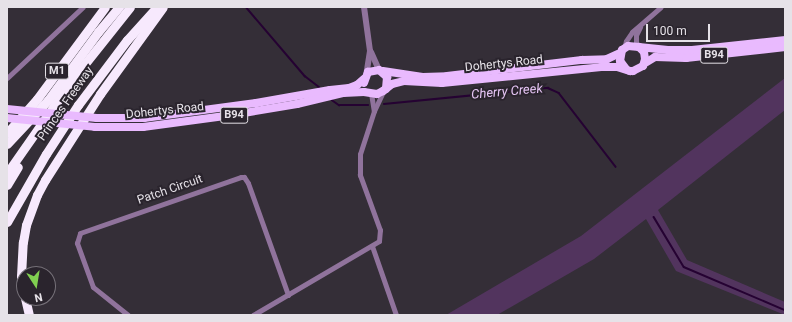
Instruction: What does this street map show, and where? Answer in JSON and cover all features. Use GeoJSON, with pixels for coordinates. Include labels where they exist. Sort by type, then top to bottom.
{"type":"FeatureCollection","features":[{"type":"Feature","properties":{"kind":"highway","name":"M1"},"geometry":{"type":"LineString","coordinates":[[7,133],[37,99],[105,7]]}},
{"type":"Feature","properties":{"kind":"highway"},"geometry":{"type":"LineString","coordinates":[[7,144],[48,100],[119,7]]}},
{"type":"Feature","properties":{"kind":"highway","name":"Princes Freeway"},"geometry":{"type":"LineString","coordinates":[[72,80],[130,7]]}},
{"type":"Feature","properties":{"kind":"highway","name":"Princes Freeway"},"geometry":{"type":"LineString","coordinates":[[7,222],[46,154],[78,105],[127,40],[157,7]]}},
{"type":"Feature","properties":{"kind":"highway"},"geometry":{"type":"LineString","coordinates":[[22,266],[23,242],[29,215],[40,190],[100,94],[163,7]]}},
{"type":"Feature","properties":{"kind":"highway","name":"M1"},"geometry":{"type":"LineString","coordinates":[[7,185],[72,80]]}},
{"type":"Feature","properties":{"kind":"highway"},"geometry":{"type":"LineString","coordinates":[[7,173],[72,80]]}},
{"type":"Feature","properties":{"kind":"main road","name":"B94"},"geometry":{"type":"LineString","coordinates":[[622,50],[638,46],[678,50],[785,40]]}},
{"type":"Feature","properties":{"kind":"main road"},"geometry":{"type":"LineString","coordinates":[[638,46],[645,55],[644,63]]}},
{"type":"Feature","properties":{"kind":"main road","name":"B94"},"geometry":{"type":"LineString","coordinates":[[626,69],[637,70],[644,63],[655,57],[686,58],[785,47]]}},
{"type":"Feature","properties":{"kind":"main road"},"geometry":{"type":"LineString","coordinates":[[622,50],[621,64],[626,69]]}},
{"type":"Feature","properties":{"kind":"main road","name":"Dohertys Road"},"geometry":{"type":"LineString","coordinates":[[381,70],[406,76],[440,77],[582,60],[607,59],[622,50]]}},
{"type":"Feature","properties":{"kind":"main road","name":"Dohertys Road"},"geometry":{"type":"LineString","coordinates":[[384,90],[392,84],[404,81],[442,83],[595,68],[626,69]]}},
{"type":"Feature","properties":{"kind":"main road","name":"B94"},"geometry":{"type":"LineString","coordinates":[[365,77],[371,70],[381,70]]}},
{"type":"Feature","properties":{"kind":"main road"},"geometry":{"type":"LineString","coordinates":[[381,70],[388,78],[384,90]]}},
{"type":"Feature","properties":{"kind":"main road"},"geometry":{"type":"LineString","coordinates":[[365,77],[364,85],[371,93]]}},
{"type":"Feature","properties":{"kind":"main road","name":"Dohertys Road"},"geometry":{"type":"LineString","coordinates":[[7,109],[98,118],[144,118],[256,103],[350,88],[357,85],[365,77]]}},
{"type":"Feature","properties":{"kind":"main road","name":"B94"},"geometry":{"type":"LineString","coordinates":[[371,93],[377,94],[384,90]]}},
{"type":"Feature","properties":{"kind":"main road","name":"Dohertys Road"},"geometry":{"type":"LineString","coordinates":[[7,118],[95,127],[143,127],[269,110],[343,93],[371,93]]}},
{"type":"Feature","properties":{"kind":"street"},"geometry":{"type":"LineString","coordinates":[[7,78],[83,7]]}},
{"type":"Feature","properties":{"kind":"street"},"geometry":{"type":"LineString","coordinates":[[364,7],[370,51],[365,77]]}},
{"type":"Feature","properties":{"kind":"street"},"geometry":{"type":"LineString","coordinates":[[622,50],[629,36],[661,7]]}},
{"type":"Feature","properties":{"kind":"street"},"geometry":{"type":"LineString","coordinates":[[638,46],[636,35],[640,26]]}},
{"type":"Feature","properties":{"kind":"street"},"geometry":{"type":"LineString","coordinates":[[370,51],[381,70]]}},
{"type":"Feature","properties":{"kind":"street"},"geometry":{"type":"LineString","coordinates":[[253,315],[379,241],[381,234],[360,175],[360,154],[374,112],[384,90]]}},
{"type":"Feature","properties":{"kind":"street"},"geometry":{"type":"LineString","coordinates":[[371,93],[374,112]]}},
{"type":"Feature","properties":{"kind":"street","name":"Patch Circuit"},"geometry":{"type":"LineString","coordinates":[[128,315],[93,287],[77,243],[80,233],[241,177],[244,177],[248,182],[288,295]]}},
{"type":"Feature","properties":{"kind":"street"},"geometry":{"type":"LineString","coordinates":[[372,246],[396,315]]}},
{"type":"Feature","properties":{"kind":"shaded area"},"geometry":{"type":"Polygon","coordinates":[[[785,78],[785,110],[658,210],[687,260],[785,302],[785,315],[676,271],[646,219],[594,259],[497,315],[446,315],[581,236],[785,78]]]}},
{"type":"Feature","properties":{"kind":"waterway","name":"Cherry Creek"},"geometry":{"type":"LineString","coordinates":[[246,7],[305,76],[319,87]]}},
{"type":"Feature","properties":{"kind":"waterway","name":"Cherry Creek"},"geometry":{"type":"LineString","coordinates":[[384,104],[548,88],[559,93],[616,167]]}},
{"type":"Feature","properties":{"kind":"waterway","name":"Cherry Creek"},"geometry":{"type":"LineString","coordinates":[[332,100],[339,105],[368,105]]}},
{"type":"Feature","properties":{"kind":"waterway","name":"Cherry Creek"},"geometry":{"type":"LineString","coordinates":[[654,217],[684,267],[785,310]]}}]}
